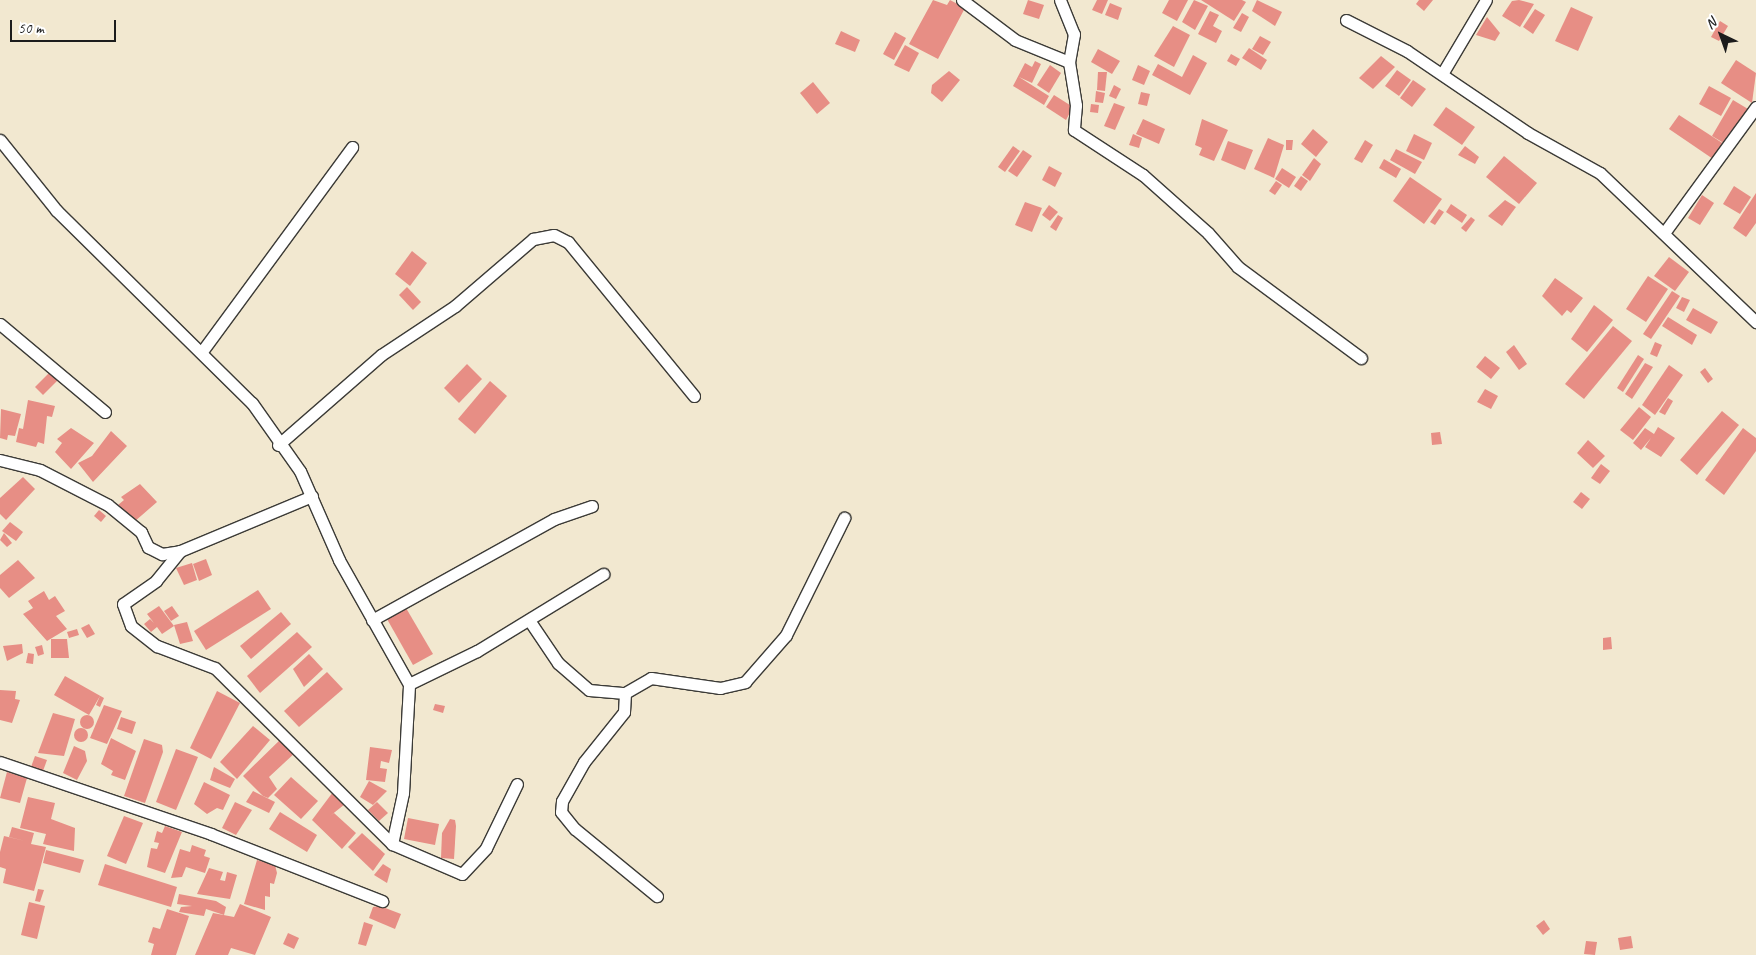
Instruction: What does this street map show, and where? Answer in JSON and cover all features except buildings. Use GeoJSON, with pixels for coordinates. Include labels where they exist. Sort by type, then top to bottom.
{"type":"FeatureCollection","features":[{"type":"Feature","properties":{"kind":"street"},"geometry":{"type":"LineString","coordinates":[[962,0],[1015,40],[1069,62]]}},
{"type":"Feature","properties":{"kind":"street"},"geometry":{"type":"LineString","coordinates":[[1060,0],[1074,34],[1069,62],[1076,105],[1074,130],[1143,175],[1208,233],[1238,267],[1361,358]]}},
{"type":"Feature","properties":{"kind":"street"},"geometry":{"type":"LineString","coordinates":[[1442,74],[1486,0]]}},
{"type":"Feature","properties":{"kind":"street"},"geometry":{"type":"LineString","coordinates":[[1346,20],[1442,74],[1528,133],[1600,173],[1756,322]]}},
{"type":"Feature","properties":{"kind":"street"},"geometry":{"type":"LineString","coordinates":[[1664,233],[1756,107]]}},
{"type":"Feature","properties":{"kind":"street"},"geometry":{"type":"LineString","coordinates":[[0,140],[56,210],[203,350],[252,403],[278,445],[300,470],[339,560],[409,684],[403,793],[392,844]]}},
{"type":"Feature","properties":{"kind":"street"},"geometry":{"type":"LineString","coordinates":[[203,350],[352,147]]}},
{"type":"Feature","properties":{"kind":"street"},"geometry":{"type":"LineString","coordinates":[[278,445],[381,355],[455,306],[533,239],[554,235],[568,242],[694,396]]}},
{"type":"Feature","properties":{"kind":"street"},"geometry":{"type":"LineString","coordinates":[[0,324],[105,412]]}},
{"type":"Feature","properties":{"kind":"street"},"geometry":{"type":"LineString","coordinates":[[0,460],[40,470],[108,504],[155,550],[180,551],[312,496]]}},
{"type":"Feature","properties":{"kind":"street"},"geometry":{"type":"LineString","coordinates":[[372,620],[554,519],[592,506]]}},
{"type":"Feature","properties":{"kind":"street"},"geometry":{"type":"LineString","coordinates":[[529,620],[558,662],[589,690],[625,693],[651,678],[720,688],[744,682],[786,635],[844,518]]}},
{"type":"Feature","properties":{"kind":"street"},"geometry":{"type":"LineString","coordinates":[[180,551],[156,581],[123,604],[131,626],[157,646],[215,668],[392,844],[462,874],[486,848],[517,784]]}},
{"type":"Feature","properties":{"kind":"street"},"geometry":{"type":"LineString","coordinates":[[409,684],[529,620],[603,574]]}},
{"type":"Feature","properties":{"kind":"street"},"geometry":{"type":"LineString","coordinates":[[625,693],[624,712],[584,762],[562,801],[561,812],[575,829],[657,896]]}},
{"type":"Feature","properties":{"kind":"street"},"geometry":{"type":"LineString","coordinates":[[0,762],[211,834],[382,901]]}}]}
